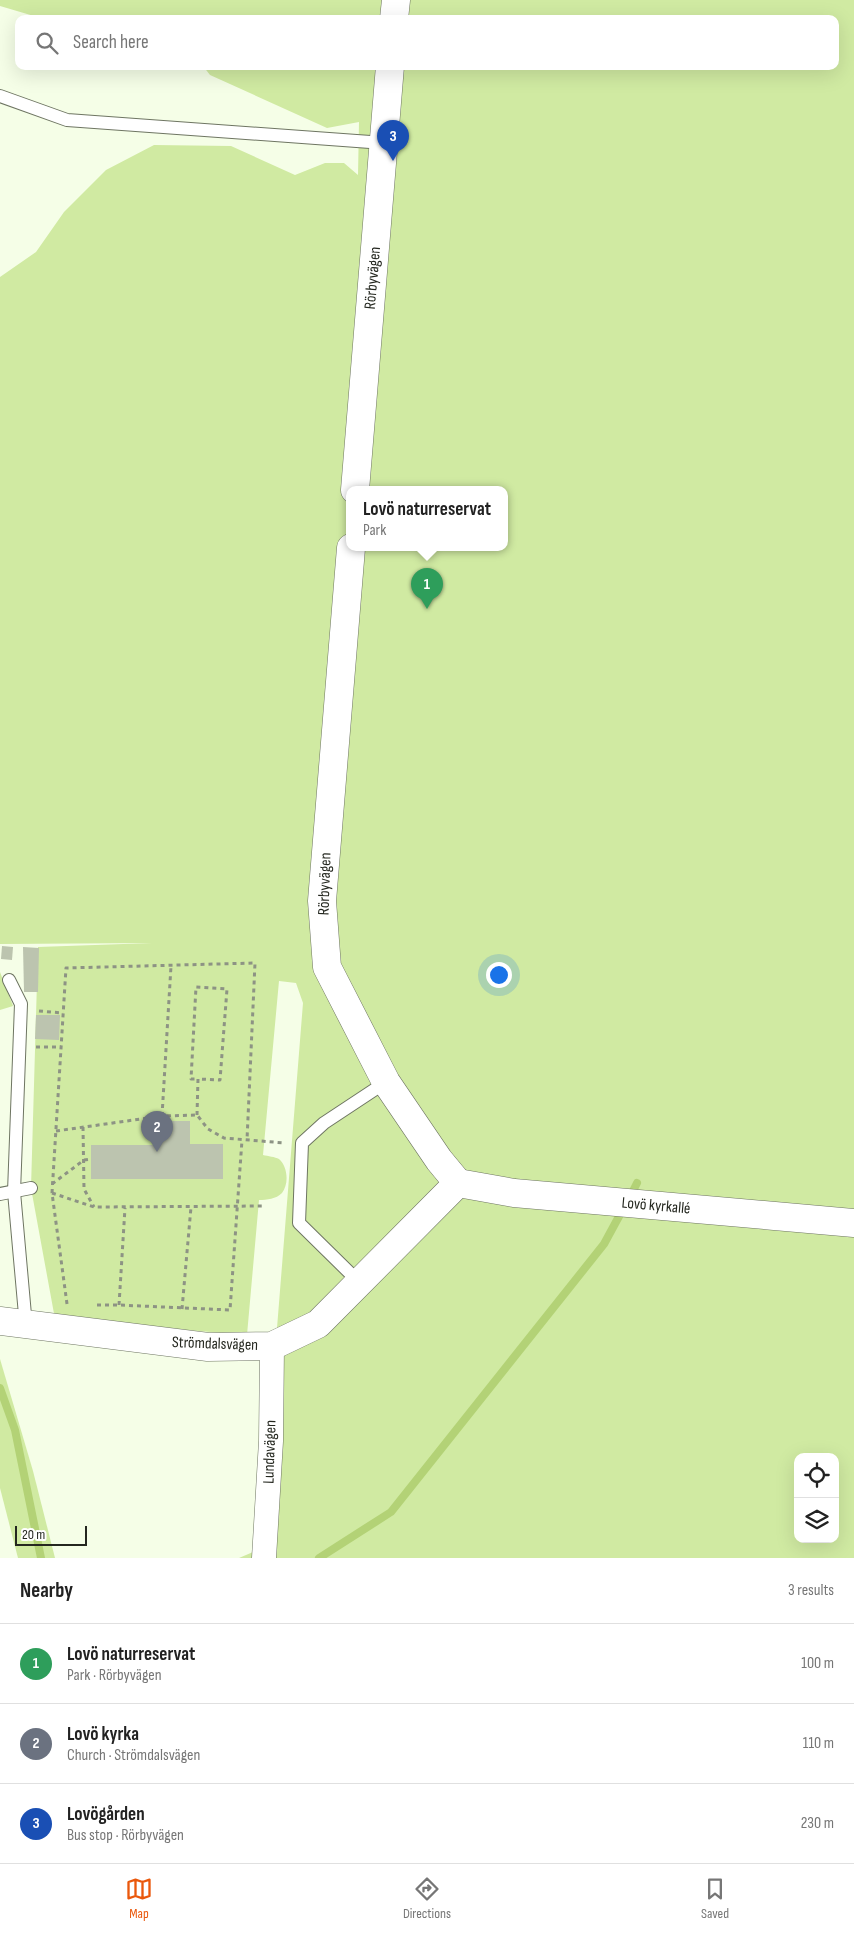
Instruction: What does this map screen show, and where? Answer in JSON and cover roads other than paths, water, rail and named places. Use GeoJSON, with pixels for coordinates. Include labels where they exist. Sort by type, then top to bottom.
{"type":"FeatureCollection","features":[{"type":"Feature","properties":{"kind":"street"},"geometry":{"type":"LineString","coordinates":[[394,15],[396,0]]}},
{"type":"Feature","properties":{"kind":"street","name":"Rörbyvägen"},"geometry":{"type":"LineString","coordinates":[[356,486],[390,70]]}},
{"type":"Feature","properties":{"kind":"street","name":"Rörbyvägen"},"geometry":{"type":"LineString","coordinates":[[351,551],[322,901],[327,967],[386,1082],[439,1160],[458,1183]]}},
{"type":"Feature","properties":{"kind":"street","name":"Lovö kyrkallé"},"geometry":{"type":"LineString","coordinates":[[458,1183],[514,1193],[854,1223]]}},
{"type":"Feature","properties":{"kind":"street","name":"Strömdalsvägen"},"geometry":{"type":"LineString","coordinates":[[13,1324],[208,1347],[272,1346],[318,1324],[458,1183]]}},
{"type":"Feature","properties":{"kind":"street","name":"Lundavägen"},"geometry":{"type":"LineString","coordinates":[[265,1550],[272,1346]]}},
{"type":"Feature","properties":{"kind":"lane"},"geometry":{"type":"LineString","coordinates":[[0,96],[67,120],[384,143]]}},
{"type":"Feature","properties":{"kind":"lane"},"geometry":{"type":"LineString","coordinates":[[9,980],[20,1004],[14,1192],[13,1324]]}},
{"type":"Feature","properties":{"kind":"lane"},"geometry":{"type":"LineString","coordinates":[[360,1283],[299,1223],[302,1143],[324,1123],[386,1082]]}},
{"type":"Feature","properties":{"kind":"lane"},"geometry":{"type":"LineString","coordinates":[[0,1194],[31,1188]]}},
{"type":"Feature","properties":{"kind":"waterway"},"geometry":{"type":"LineString","coordinates":[[629,1199],[637,1183]]}},
{"type":"Feature","properties":{"kind":"waterway"},"geometry":{"type":"LineString","coordinates":[[319,1558],[391,1512],[604,1244],[623,1209]]}},
{"type":"Feature","properties":{"kind":"waterway"},"geometry":{"type":"LineString","coordinates":[[0,1388],[15,1430],[41,1558]]}},
{"type":"Feature","properties":{"kind":"place","name":"Lovögården"},"geometry":{"type":"Point","coordinates":[393,161]}},
{"type":"Feature","properties":{"kind":"place","name":"Lovö naturreservat"},"geometry":{"type":"Point","coordinates":[427,609]}},
{"type":"Feature","properties":{"kind":"place","name":"Lovö kyrka"},"geometry":{"type":"Point","coordinates":[157,1152]}}]}
